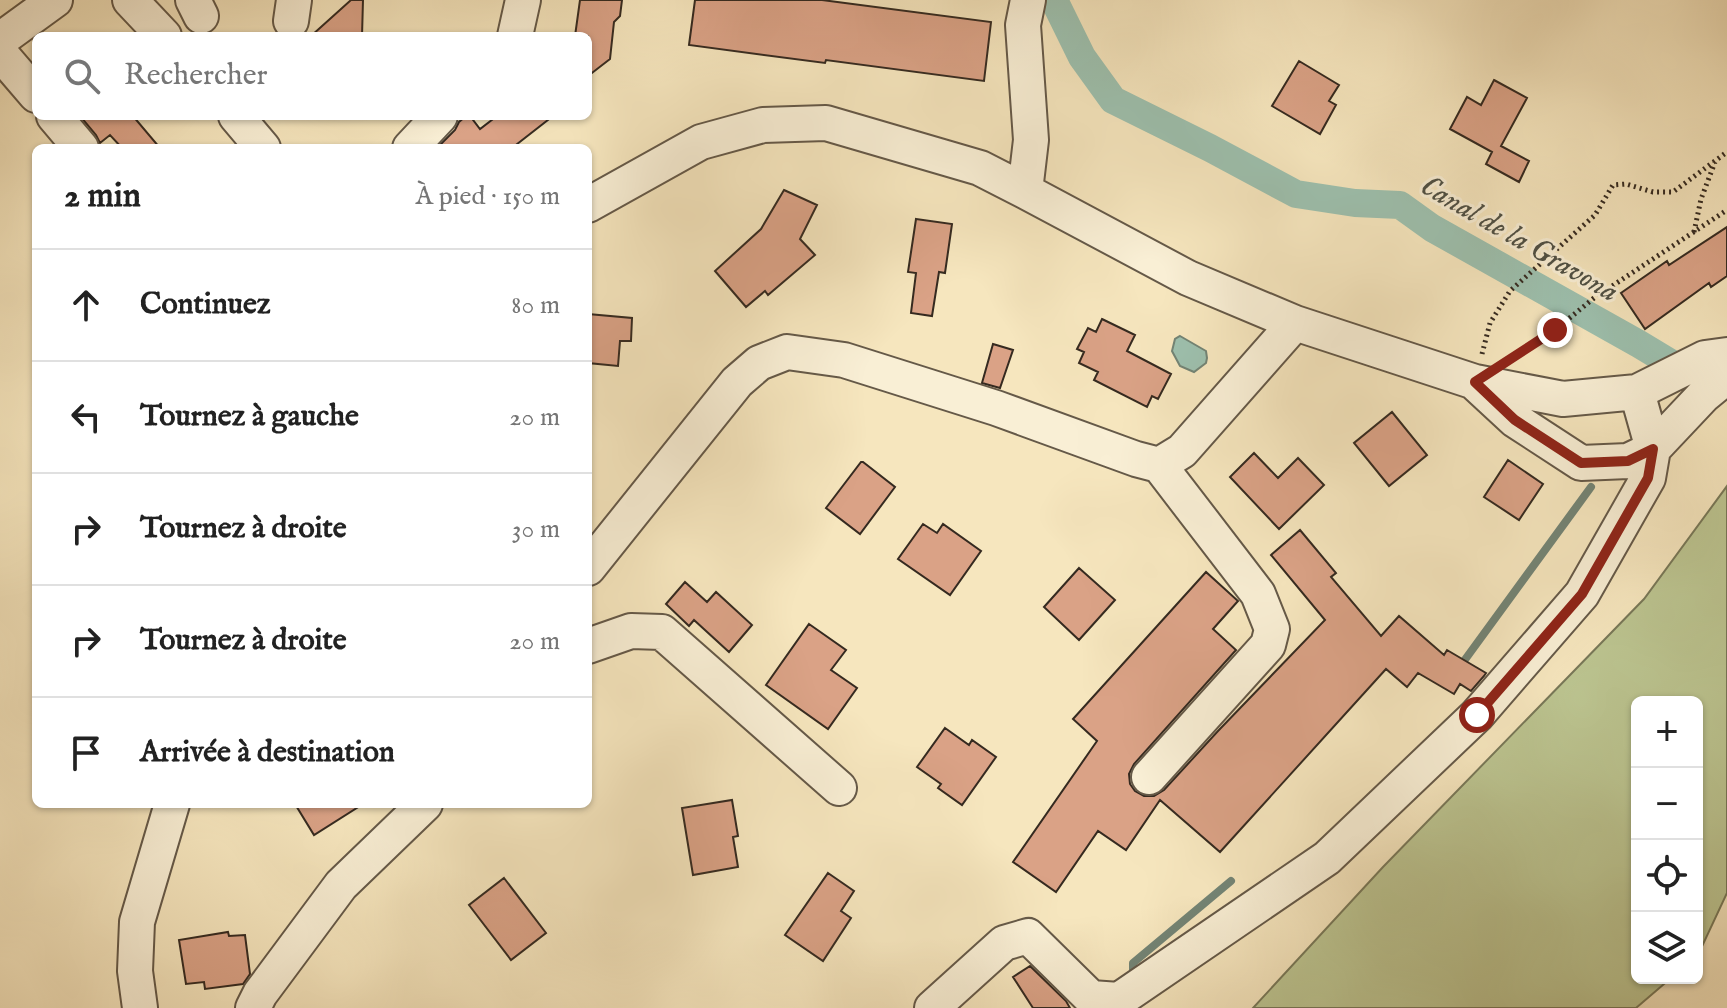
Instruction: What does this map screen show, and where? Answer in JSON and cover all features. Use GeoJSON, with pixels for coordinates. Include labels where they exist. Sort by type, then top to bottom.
{"type":"FeatureCollection","features":[{"type":"Feature","properties":{"kind":"street"},"geometry":{"type":"LineString","coordinates":[[0,40],[55,0]]}},
{"type":"Feature","properties":{"kind":"street"},"geometry":{"type":"LineString","coordinates":[[130,0],[160,32]]}},
{"type":"Feature","properties":{"kind":"street"},"geometry":{"type":"LineString","coordinates":[[516,32],[523,0]]}},
{"type":"Feature","properties":{"kind":"street"},"geometry":{"type":"LineString","coordinates":[[1025,191],[1031,140],[1023,25],[1028,0]]}},
{"type":"Feature","properties":{"kind":"street"},"geometry":{"type":"LineString","coordinates":[[0,53],[32,90]]}},
{"type":"Feature","properties":{"kind":"street"},"geometry":{"type":"LineString","coordinates":[[57,120],[78,144]]}},
{"type":"Feature","properties":{"kind":"street"},"geometry":{"type":"LineString","coordinates":[[239,120],[260,144]]}},
{"type":"Feature","properties":{"kind":"street"},"geometry":{"type":"LineString","coordinates":[[414,144],[436,120]]}},
{"type":"Feature","properties":{"kind":"street"},"geometry":{"type":"LineString","coordinates":[[592,203],[701,142],[763,125],[826,123],[980,168],[1188,278],[1295,323],[1475,382],[1563,399],[1637,392],[1705,358],[1727,355]]}},
{"type":"Feature","properties":{"kind":"street"},"geometry":{"type":"LineString","coordinates":[[1159,465],[1182,451],[1295,323]]}},
{"type":"Feature","properties":{"kind":"street"},"geometry":{"type":"LineString","coordinates":[[592,563],[737,382],[759,363],[787,352],[844,360],[996,408],[1159,465],[1258,594],[1272,629],[1268,645],[1149,777]]}},
{"type":"Feature","properties":{"kind":"street"},"geometry":{"type":"LineString","coordinates":[[1475,382],[1515,420],[1581,463],[1628,461],[1653,449],[1703,396],[1727,376]]}},
{"type":"Feature","properties":{"kind":"street"},"geometry":{"type":"LineString","coordinates":[[932,1008],[1004,943],[1028,936],[1091,998],[1119,1000],[1327,858],[1477,715],[1582,594],[1648,478],[1653,449],[1637,392]]}},
{"type":"Feature","properties":{"kind":"street"},"geometry":{"type":"LineString","coordinates":[[592,645],[631,631],[662,632],[839,788]]}},
{"type":"Feature","properties":{"kind":"street"},"geometry":{"type":"LineString","coordinates":[[140,1008],[135,971],[137,922],[171,808]]}},
{"type":"Feature","properties":{"kind":"street"},"geometry":{"type":"LineString","coordinates":[[253,1008],[260,994],[341,885],[421,808]]}},
{"type":"Feature","properties":{"kind":"path"},"geometry":{"type":"LineString","coordinates":[[1475,382],[1490,323],[1510,291],[1595,215],[1613,185],[1626,184],[1653,192],[1673,192],[1727,152]]}},
{"type":"Feature","properties":{"kind":"path"},"geometry":{"type":"LineString","coordinates":[[1694,232],[1701,199],[1715,161]]}},
{"type":"Feature","properties":{"kind":"path"},"geometry":{"type":"LineString","coordinates":[[1475,382],[1727,210]]}},
{"type":"Feature","properties":{"kind":"green space"},"geometry":{"type":"Polygon","coordinates":[[[1727,486],[1727,893],[1703,944],[1703,696],[1631,696],[1631,984],[1664,984],[1636,1008],[1253,1008],[1383,867],[1644,599],[1727,486]]]}},
{"type":"Feature","properties":{"kind":"shaded area"},"geometry":{"type":"Polygon","coordinates":[[[1180,336],[1206,351],[1206,363],[1194,372],[1180,366],[1172,351],[1175,339],[1180,336]]]}},
{"type":"Feature","properties":{"kind":"building"},"geometry":{"type":"Polygon","coordinates":[[[351,0],[363,0],[362,32],[315,32],[351,0]]]}},
{"type":"Feature","properties":{"kind":"building"},"geometry":{"type":"Polygon","coordinates":[[[580,0],[622,0],[620,16],[614,22],[610,59],[592,73],[592,32],[576,32],[580,0]]]}},
{"type":"Feature","properties":{"kind":"building"},"geometry":{"type":"Polygon","coordinates":[[[695,0],[822,0],[991,22],[984,81],[689,45],[695,0]]]}},
{"type":"Feature","properties":{"kind":"building"},"geometry":{"type":"Polygon","coordinates":[[[1299,61],[1339,85],[1329,101],[1336,105],[1320,134],[1272,106],[1299,61]]]}},
{"type":"Feature","properties":{"kind":"building"},"geometry":{"type":"Polygon","coordinates":[[[1494,80],[1527,98],[1501,146],[1529,161],[1519,182],[1486,164],[1492,152],[1450,129],[1467,97],[1481,105],[1494,80]]]}},
{"type":"Feature","properties":{"kind":"building"},"geometry":{"type":"Polygon","coordinates":[[[83,120],[136,120],[157,144],[118,144],[110,135],[100,143],[83,120]]]}},
{"type":"Feature","properties":{"kind":"building"},"geometry":{"type":"Polygon","coordinates":[[[473,120],[480,129],[492,120],[548,120],[517,144],[441,144],[459,122],[473,120]]]}},
{"type":"Feature","properties":{"kind":"building"},"geometry":{"type":"Polygon","coordinates":[[[784,190],[817,205],[800,239],[815,255],[768,295],[765,291],[746,307],[715,271],[761,229],[784,190]]]}},
{"type":"Feature","properties":{"kind":"building"},"geometry":{"type":"Polygon","coordinates":[[[916,219],[952,224],[945,273],[939,272],[932,316],[911,313],[916,273],[908,272],[916,219]]]}},
{"type":"Feature","properties":{"kind":"building"},"geometry":{"type":"Polygon","coordinates":[[[1727,227],[1727,276],[1711,287],[1709,283],[1645,329],[1621,293],[1667,261],[1669,265],[1727,227]]]}},
{"type":"Feature","properties":{"kind":"building"},"geometry":{"type":"Polygon","coordinates":[[[592,314],[632,318],[631,341],[620,341],[618,366],[592,363],[592,314]]]}},
{"type":"Feature","properties":{"kind":"building"},"geometry":{"type":"Polygon","coordinates":[[[1102,319],[1135,335],[1127,351],[1171,374],[1158,399],[1152,396],[1147,407],[1094,380],[1098,372],[1079,363],[1084,352],[1077,349],[1088,328],[1096,332],[1102,319]]]}},
{"type":"Feature","properties":{"kind":"building"},"geometry":{"type":"Polygon","coordinates":[[[993,344],[1013,350],[1000,388],[982,383],[993,344]]]}},
{"type":"Feature","properties":{"kind":"building"},"geometry":{"type":"Polygon","coordinates":[[[1392,412],[1427,455],[1389,486],[1354,443],[1392,412]]]}},
{"type":"Feature","properties":{"kind":"building"},"geometry":{"type":"Polygon","coordinates":[[[1254,453],[1278,478],[1298,458],[1324,485],[1279,529],[1230,477],[1254,453]]]}},
{"type":"Feature","properties":{"kind":"building"},"geometry":{"type":"Polygon","coordinates":[[[1508,460],[1543,484],[1519,520],[1484,497],[1508,460]]]}},
{"type":"Feature","properties":{"kind":"building"},"geometry":{"type":"Polygon","coordinates":[[[861,462],[895,487],[860,534],[826,508],[861,462]]]}},
{"type":"Feature","properties":{"kind":"building"},"geometry":{"type":"Polygon","coordinates":[[[923,524],[937,533],[943,524],[981,551],[950,595],[898,559],[923,524]]]}},
{"type":"Feature","properties":{"kind":"building"},"geometry":{"type":"Polygon","coordinates":[[[1300,530],[1336,573],[1331,577],[1381,636],[1399,616],[1444,655],[1447,650],[1486,673],[1484,676],[1471,691],[1460,684],[1454,694],[1418,673],[1407,687],[1386,669],[1220,852],[1160,800],[1126,850],[1098,831],[1056,892],[1013,862],[1097,741],[1073,719],[1206,572],[1238,601],[1213,629],[1236,650],[1134,764],[1129,774],[1130,784],[1144,796],[1154,796],[1164,790],[1325,620],[1271,555],[1300,530]]]}},
{"type":"Feature","properties":{"kind":"building"},"geometry":{"type":"Polygon","coordinates":[[[1079,568],[1115,600],[1079,640],[1044,607],[1079,568]]]}},
{"type":"Feature","properties":{"kind":"building"},"geometry":{"type":"Polygon","coordinates":[[[685,582],[707,602],[716,592],[752,625],[729,652],[694,620],[689,626],[666,604],[685,582]]]}},
{"type":"Feature","properties":{"kind":"building"},"geometry":{"type":"Polygon","coordinates":[[[809,624],[846,650],[831,670],[857,688],[828,729],[766,685],[809,624]]]}},
{"type":"Feature","properties":{"kind":"building"},"geometry":{"type":"Polygon","coordinates":[[[945,728],[969,745],[972,740],[996,757],[962,805],[938,788],[941,784],[917,767],[945,728]]]}},
{"type":"Feature","properties":{"kind":"building"},"geometry":{"type":"Polygon","coordinates":[[[732,800],[738,836],[733,837],[738,867],[693,875],[682,808],[732,800]]]}},
{"type":"Feature","properties":{"kind":"building"},"geometry":{"type":"Polygon","coordinates":[[[297,808],[357,808],[314,835],[297,808]]]}},
{"type":"Feature","properties":{"kind":"building"},"geometry":{"type":"Polygon","coordinates":[[[828,873],[854,891],[841,911],[851,918],[823,961],[785,935],[828,873]]]}},
{"type":"Feature","properties":{"kind":"building"},"geometry":{"type":"Polygon","coordinates":[[[504,878],[546,933],[511,960],[469,905],[504,878]]]}},
{"type":"Feature","properties":{"kind":"building"},"geometry":{"type":"Polygon","coordinates":[[[228,932],[229,936],[245,935],[250,974],[243,984],[205,989],[204,982],[186,984],[179,940],[228,932]]]}},
{"type":"Feature","properties":{"kind":"building"},"geometry":{"type":"Polygon","coordinates":[[[1030,966],[1070,1008],[1033,1008],[1013,977],[1030,966]]]}},
{"type":"Feature","properties":{"kind":"waterway","name":"Canal de la Gravona"},"geometry":{"type":"LineString","coordinates":[[1054,0],[1082,57],[1113,100],[1296,194],[1355,203],[1400,205],[1432,228],[1697,379]]}},
{"type":"Feature","properties":{"kind":"waterway"},"geometry":{"type":"LineString","coordinates":[[1464,661],[1591,487]]}},
{"type":"Feature","properties":{"kind":"waterway"},"geometry":{"type":"LineString","coordinates":[[1133,979],[1133,963],[1231,881]]}},
{"type":"Feature","properties":{"kind":"route"},"geometry":{"type":"LineString","coordinates":[[1477,715],[1582,594],[1648,478],[1653,449],[1628,461],[1581,463],[1515,420],[1475,382],[1555,330]]}}]}
